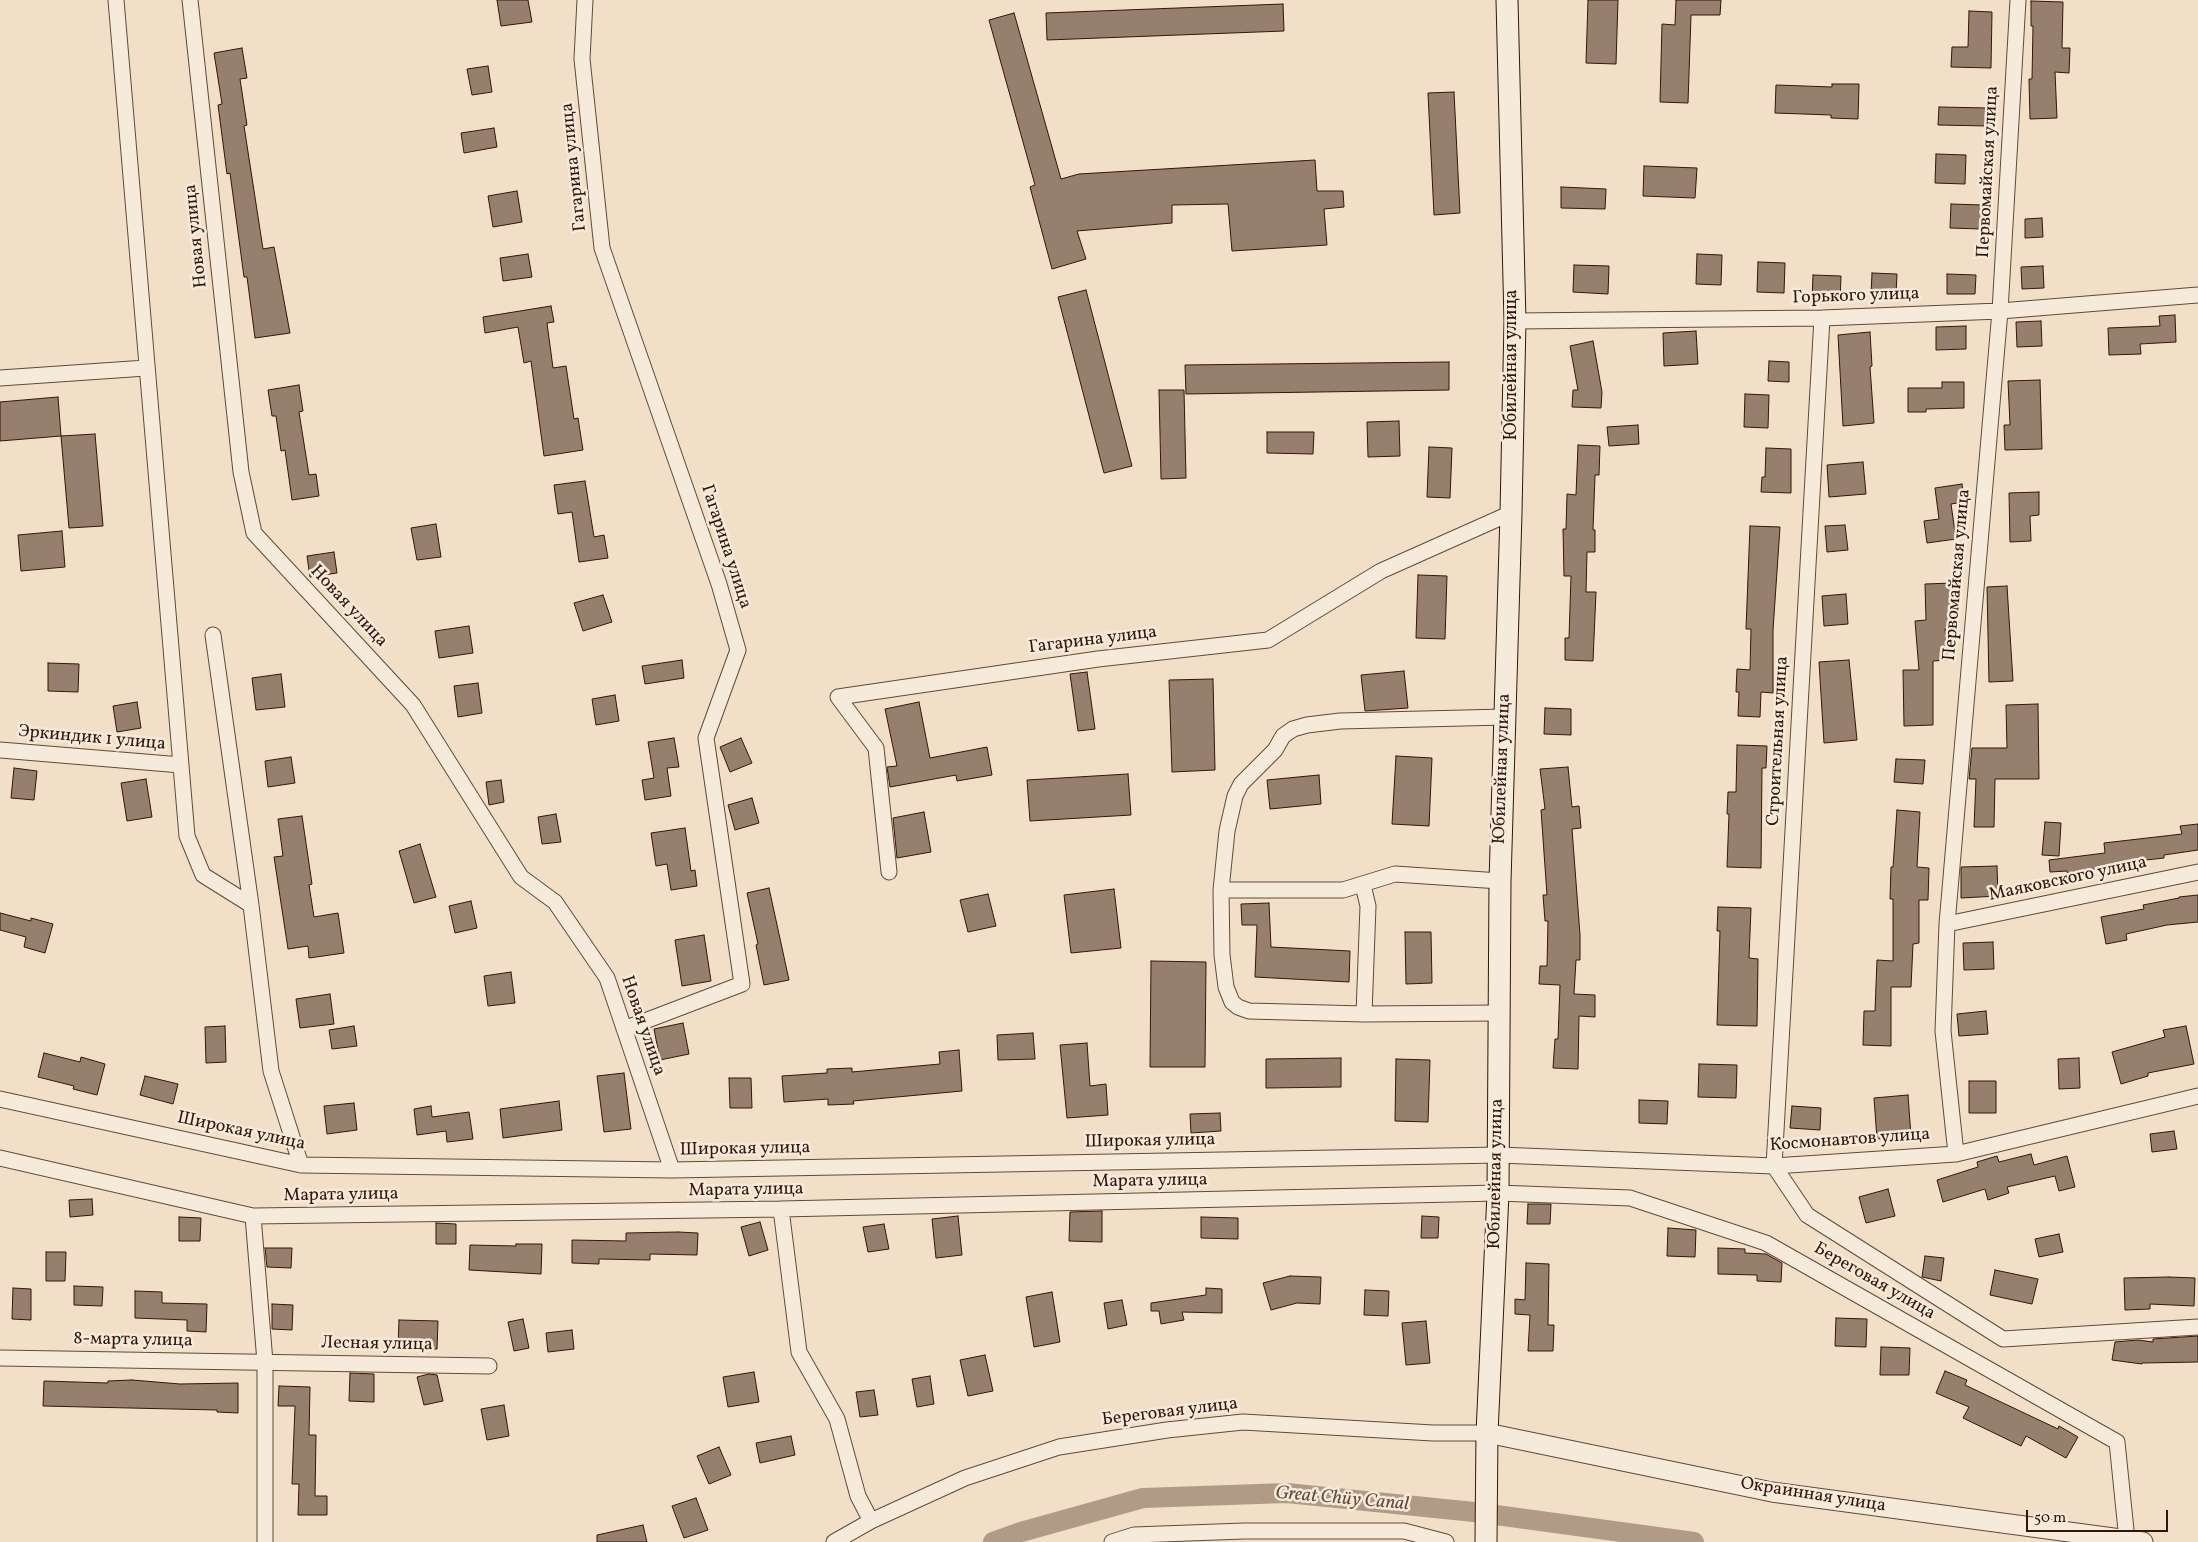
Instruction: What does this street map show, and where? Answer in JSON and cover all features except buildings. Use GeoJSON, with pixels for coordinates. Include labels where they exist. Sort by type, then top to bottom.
{"type":"FeatureCollection","features":[{"type":"Feature","properties":{"kind":"main road","name":"Юбилейная улица"},"geometry":{"type":"LineString","coordinates":[[1486,1540],[1487,1437],[1499,1155],[1500,881],[1515,321],[1507,0]]}},
{"type":"Feature","properties":{"kind":"street"},"geometry":{"type":"LineString","coordinates":[[116,0],[187,836],[203,875],[251,905]]}},
{"type":"Feature","properties":{"kind":"street","name":"Новая улица"},"geometry":{"type":"LineString","coordinates":[[190,0],[241,472],[254,533],[414,705],[521,878],[555,902],[607,978],[672,1170]]}},
{"type":"Feature","properties":{"kind":"street","name":"Гагарина улица"},"geometry":{"type":"LineString","coordinates":[[585,0],[582,59],[602,248],[719,584],[738,650],[706,738],[742,984],[624,1029]]}},
{"type":"Feature","properties":{"kind":"street","name":"Первомайская улица"},"geometry":{"type":"LineString","coordinates":[[1956,1154],[1943,1031],[1946,924],[2000,311],[2018,0]]}},
{"type":"Feature","properties":{"kind":"street","name":"Горького улица"},"geometry":{"type":"LineString","coordinates":[[1515,321],[1822,318],[2000,311],[2198,295]]}},
{"type":"Feature","properties":{"kind":"street","name":"Строительная улица"},"geometry":{"type":"LineString","coordinates":[[1774,1166],[1822,318]]}},
{"type":"Feature","properties":{"kind":"street"},"geometry":{"type":"LineString","coordinates":[[0,378],[146,368]]}},
{"type":"Feature","properties":{"kind":"street","name":"Гагарина улица"},"geometry":{"type":"LineString","coordinates":[[889,872],[876,748],[838,697],[1098,659],[1268,640],[1382,572],[1511,513]]}},
{"type":"Feature","properties":{"kind":"street"},"geometry":{"type":"LineString","coordinates":[[213,635],[251,905],[271,1071],[301,1166]]}},
{"type":"Feature","properties":{"kind":"street"},"geometry":{"type":"LineString","coordinates":[[1500,1013],[1364,1014],[1249,1011],[1238,1008],[1232,1002],[1226,987],[1222,955],[1221,890],[1228,831],[1235,796],[1241,784],[1275,750],[1283,736],[1293,729],[1307,725],[1340,721],[1505,718]]}},
{"type":"Feature","properties":{"kind":"street","name":"Эркиндик 1 улица"},"geometry":{"type":"LineString","coordinates":[[0,750],[181,765]]}},
{"type":"Feature","properties":{"kind":"street","name":"Маяковского улица"},"geometry":{"type":"LineString","coordinates":[[1946,924],[2198,872]]}},
{"type":"Feature","properties":{"kind":"street"},"geometry":{"type":"LineString","coordinates":[[1221,890],[1343,890],[1395,874],[1500,881]]}},
{"type":"Feature","properties":{"kind":"street"},"geometry":{"type":"LineString","coordinates":[[1363,885],[1368,906],[1369,922],[1364,1014]]}},
{"type":"Feature","properties":{"kind":"street","name":"Космонавтов улица"},"geometry":{"type":"LineString","coordinates":[[1499,1155],[1774,1166],[1956,1154],[2198,1096]]}},
{"type":"Feature","properties":{"kind":"street","name":"Широкая улица"},"geometry":{"type":"LineString","coordinates":[[0,1099],[301,1166],[672,1170],[1499,1155]]}},
{"type":"Feature","properties":{"kind":"street","name":"Марата улица"},"geometry":{"type":"LineString","coordinates":[[0,1158],[253,1216],[781,1210],[1498,1193]]}},
{"type":"Feature","properties":{"kind":"street","name":"Береговая улица"},"geometry":{"type":"LineString","coordinates":[[1774,1166],[1807,1215],[2003,1339],[2198,1327]]}},
{"type":"Feature","properties":{"kind":"street","name":"Береговая улица"},"geometry":{"type":"LineString","coordinates":[[1498,1193],[1630,1198],[1766,1243],[2117,1442],[2135,1541]]}},
{"type":"Feature","properties":{"kind":"street"},"geometry":{"type":"LineString","coordinates":[[781,1210],[799,1352],[837,1419],[858,1496],[871,1520]]}},
{"type":"Feature","properties":{"kind":"street"},"geometry":{"type":"LineString","coordinates":[[253,1216],[265,1362],[265,1542]]}},
{"type":"Feature","properties":{"kind":"street","name":"8-марта улица"},"geometry":{"type":"LineString","coordinates":[[0,1358],[265,1362]]}},
{"type":"Feature","properties":{"kind":"street","name":"Лесная улица"},"geometry":{"type":"LineString","coordinates":[[265,1362],[489,1366]]}},
{"type":"Feature","properties":{"kind":"street","name":"Береговая улица"},"geometry":{"type":"LineString","coordinates":[[834,1542],[871,1520],[965,1478],[1059,1447],[1167,1430],[1243,1422],[1433,1432],[1487,1437]]}},
{"type":"Feature","properties":{"kind":"street","name":"Окраинная улица"},"geometry":{"type":"LineString","coordinates":[[1487,1437],[1772,1492],[2135,1541]]}},
{"type":"Feature","properties":{"kind":"street"},"geometry":{"type":"LineString","coordinates":[[1112,1542],[1134,1535],[1244,1531],[1404,1531],[1446,1542]]}},
{"type":"Feature","properties":{"kind":"waterway","name":"Great Chüy Canal"},"geometry":{"type":"LineString","coordinates":[[993,1542],[1021,1532],[1143,1498],[1287,1493],[1474,1512],[1694,1542]]}}]}
